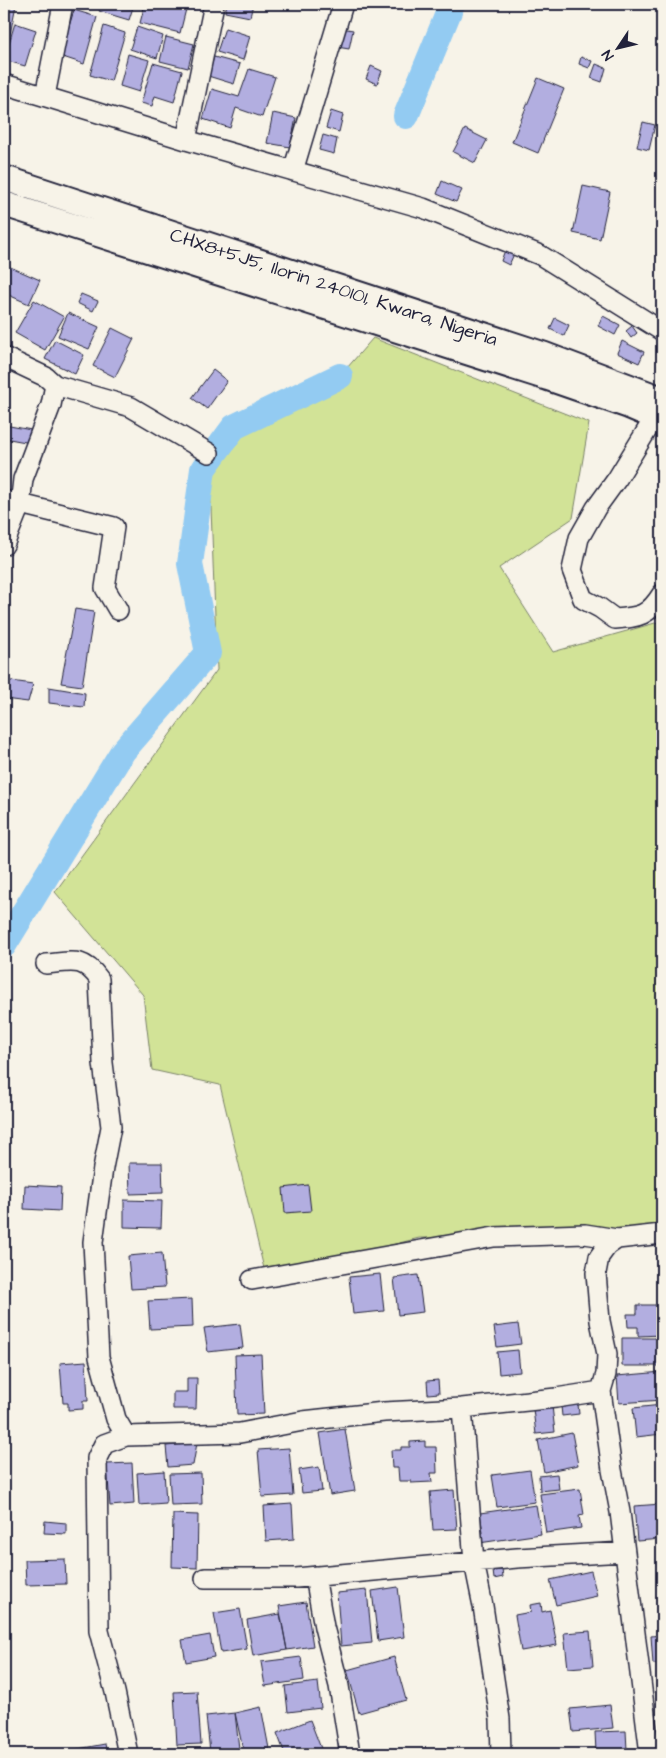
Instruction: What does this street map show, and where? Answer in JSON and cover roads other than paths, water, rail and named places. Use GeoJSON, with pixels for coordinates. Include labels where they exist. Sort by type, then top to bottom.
{"type":"FeatureCollection","features":[{"type":"Feature","properties":{"kind":"main road","name":"CHX8+5J5, Ilorin 240101, Kwara, Nigeria"},"geometry":{"type":"LineString","coordinates":[[4,178],[545,355],[660,412]]}},
{"type":"Feature","properties":{"kind":"main road","name":"CHX8+5J5, Ilorin 240101, Kwara, Nigeria"},"geometry":{"type":"LineString","coordinates":[[4,204],[660,412]]}},
{"type":"Feature","properties":{"kind":"street"},"geometry":{"type":"LineString","coordinates":[[45,96],[63,4]]}},
{"type":"Feature","properties":{"kind":"street"},"geometry":{"type":"LineString","coordinates":[[186,140],[214,4]]}},
{"type":"Feature","properties":{"kind":"street"},"geometry":{"type":"LineString","coordinates":[[293,171],[343,4]]}},
{"type":"Feature","properties":{"kind":"street"},"geometry":{"type":"LineString","coordinates":[[4,84],[186,140],[423,208],[540,255],[662,331]]}},
{"type":"Feature","properties":{"kind":"street"},"geometry":{"type":"LineString","coordinates":[[4,357],[46,377],[55,385],[131,407],[209,454]]}},
{"type":"Feature","properties":{"kind":"street"},"geometry":{"type":"LineString","coordinates":[[4,545],[12,503],[51,405],[55,385]]}},
{"type":"Feature","properties":{"kind":"street"},"geometry":{"type":"LineString","coordinates":[[660,412],[596,508],[579,538],[572,570],[583,599],[600,608],[614,619],[636,617],[653,607],[662,594]]}},
{"type":"Feature","properties":{"kind":"street"},"geometry":{"type":"LineString","coordinates":[[12,503],[114,527],[105,588],[118,610]]}},
{"type":"Feature","properties":{"kind":"street"},"geometry":{"type":"LineString","coordinates":[[46,964],[78,962],[92,969],[99,979],[103,1063],[111,1127],[103,1168],[93,1242],[99,1357],[116,1419],[126,1436]]}},
{"type":"Feature","properties":{"kind":"street"},"geometry":{"type":"LineString","coordinates":[[252,1280],[494,1237],[585,1234],[617,1239],[662,1234]]}},
{"type":"Feature","properties":{"kind":"street"},"geometry":{"type":"LineString","coordinates":[[617,1239],[607,1246],[599,1257],[596,1273],[600,1321],[607,1354],[606,1374],[601,1391],[625,1552],[650,1754]]}},
{"type":"Feature","properties":{"kind":"street"},"geometry":{"type":"LineString","coordinates":[[128,1754],[115,1692],[99,1631],[97,1458],[104,1444],[126,1436],[240,1433],[312,1420],[384,1412],[462,1408],[601,1391]]}},
{"type":"Feature","properties":{"kind":"street"},"geometry":{"type":"LineString","coordinates":[[462,1408],[474,1562],[483,1606],[500,1719],[501,1754]]}},
{"type":"Feature","properties":{"kind":"street"},"geometry":{"type":"LineString","coordinates":[[205,1578],[296,1578],[517,1558],[625,1552]]}},
{"type":"Feature","properties":{"kind":"street"},"geometry":{"type":"LineString","coordinates":[[315,1576],[324,1627],[339,1686],[350,1754]]}},
{"type":"Feature","properties":{"kind":"waterway"},"geometry":{"type":"LineString","coordinates":[[406,116],[452,4]]}},
{"type":"Feature","properties":{"kind":"waterway"},"geometry":{"type":"LineString","coordinates":[[4,945],[123,751],[208,653],[190,564],[203,469],[234,427],[340,376]]}}]}
